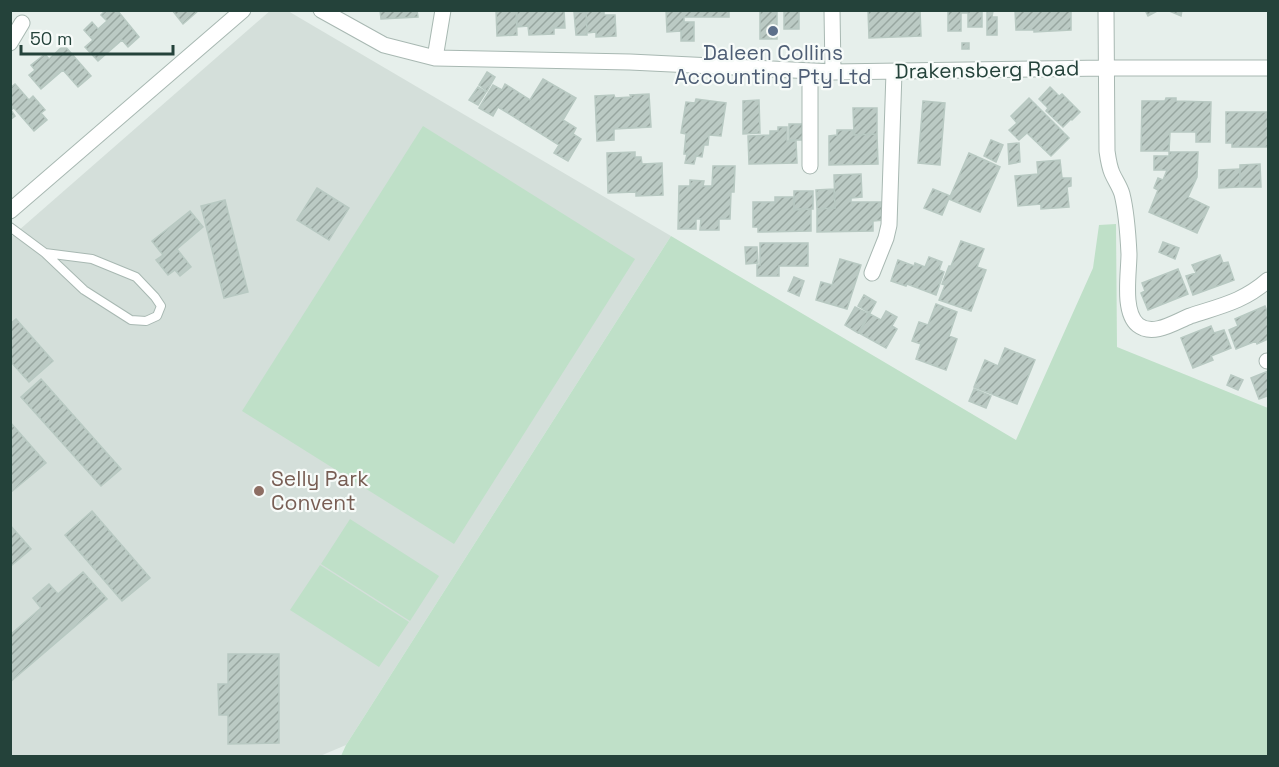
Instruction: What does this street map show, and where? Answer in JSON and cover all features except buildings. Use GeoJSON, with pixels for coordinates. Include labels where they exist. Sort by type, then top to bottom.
{"type":"FeatureCollection","features":[{"type":"Feature","properties":{"kind":"street"},"geometry":{"type":"LineString","coordinates":[[10,210],[243,10]]}},
{"type":"Feature","properties":{"kind":"street","name":"Drakensberg Road"},"geometry":{"type":"LineString","coordinates":[[321,10],[384,45],[435,58],[630,62],[833,72],[1269,68]]}},
{"type":"Feature","properties":{"kind":"street"},"geometry":{"type":"LineString","coordinates":[[435,58],[443,10]]}},
{"type":"Feature","properties":{"kind":"street"},"geometry":{"type":"LineString","coordinates":[[832,10],[833,72]]}},
{"type":"Feature","properties":{"kind":"street"},"geometry":{"type":"LineString","coordinates":[[1106,10],[1107,151],[1111,171],[1121,192],[1127,221],[1128,307],[1132,318],[1139,326],[1148,329],[1162,328],[1189,316],[1232,304],[1258,290],[1269,280]]}},
{"type":"Feature","properties":{"kind":"street"},"geometry":{"type":"LineString","coordinates":[[10,43],[22,23]]}},
{"type":"Feature","properties":{"kind":"street"},"geometry":{"type":"LineString","coordinates":[[810,71],[810,166]]}},
{"type":"Feature","properties":{"kind":"street"},"geometry":{"type":"LineString","coordinates":[[872,273],[889,225],[894,72]]}},
{"type":"Feature","properties":{"kind":"lane"},"geometry":{"type":"LineString","coordinates":[[10,226],[45,253],[84,290],[131,320],[146,321],[157,316],[160,306],[155,297],[136,277],[92,259],[45,253]]}},
{"type":"Feature","properties":{"kind":"shaded area","name":"Selly Park Convent"},"geometry":{"type":"Polygon","coordinates":[[[271,10],[288,11],[671,236],[346,745],[320,756],[11,756],[10,238],[271,10]]]}},
{"type":"Feature","properties":{"kind":"green space"},"geometry":{"type":"Polygon","coordinates":[[[423,126],[635,259],[454,544],[242,411],[423,126]]]}},
{"type":"Feature","properties":{"kind":"green space"},"geometry":{"type":"Polygon","coordinates":[[[1116,224],[1117,347],[1268,408],[1268,756],[341,756],[671,236],[1016,440],[1093,268],[1099,225],[1116,224]]]}},
{"type":"Feature","properties":{"kind":"green space"},"geometry":{"type":"Polygon","coordinates":[[[350,519],[439,576],[410,621],[321,564],[350,519]]]}},
{"type":"Feature","properties":{"kind":"green space"},"geometry":{"type":"Polygon","coordinates":[[[320,565],[409,622],[379,667],[290,610],[320,565]]]}},
{"type":"Feature","properties":{"kind":"place","name":"Daleen Collins Accounting Pty Ltd"},"geometry":{"type":"Point","coordinates":[773,31]}},
{"type":"Feature","properties":{"kind":"place","name":"Selly Park Convent"},"geometry":{"type":"Point","coordinates":[259,491]}}]}
